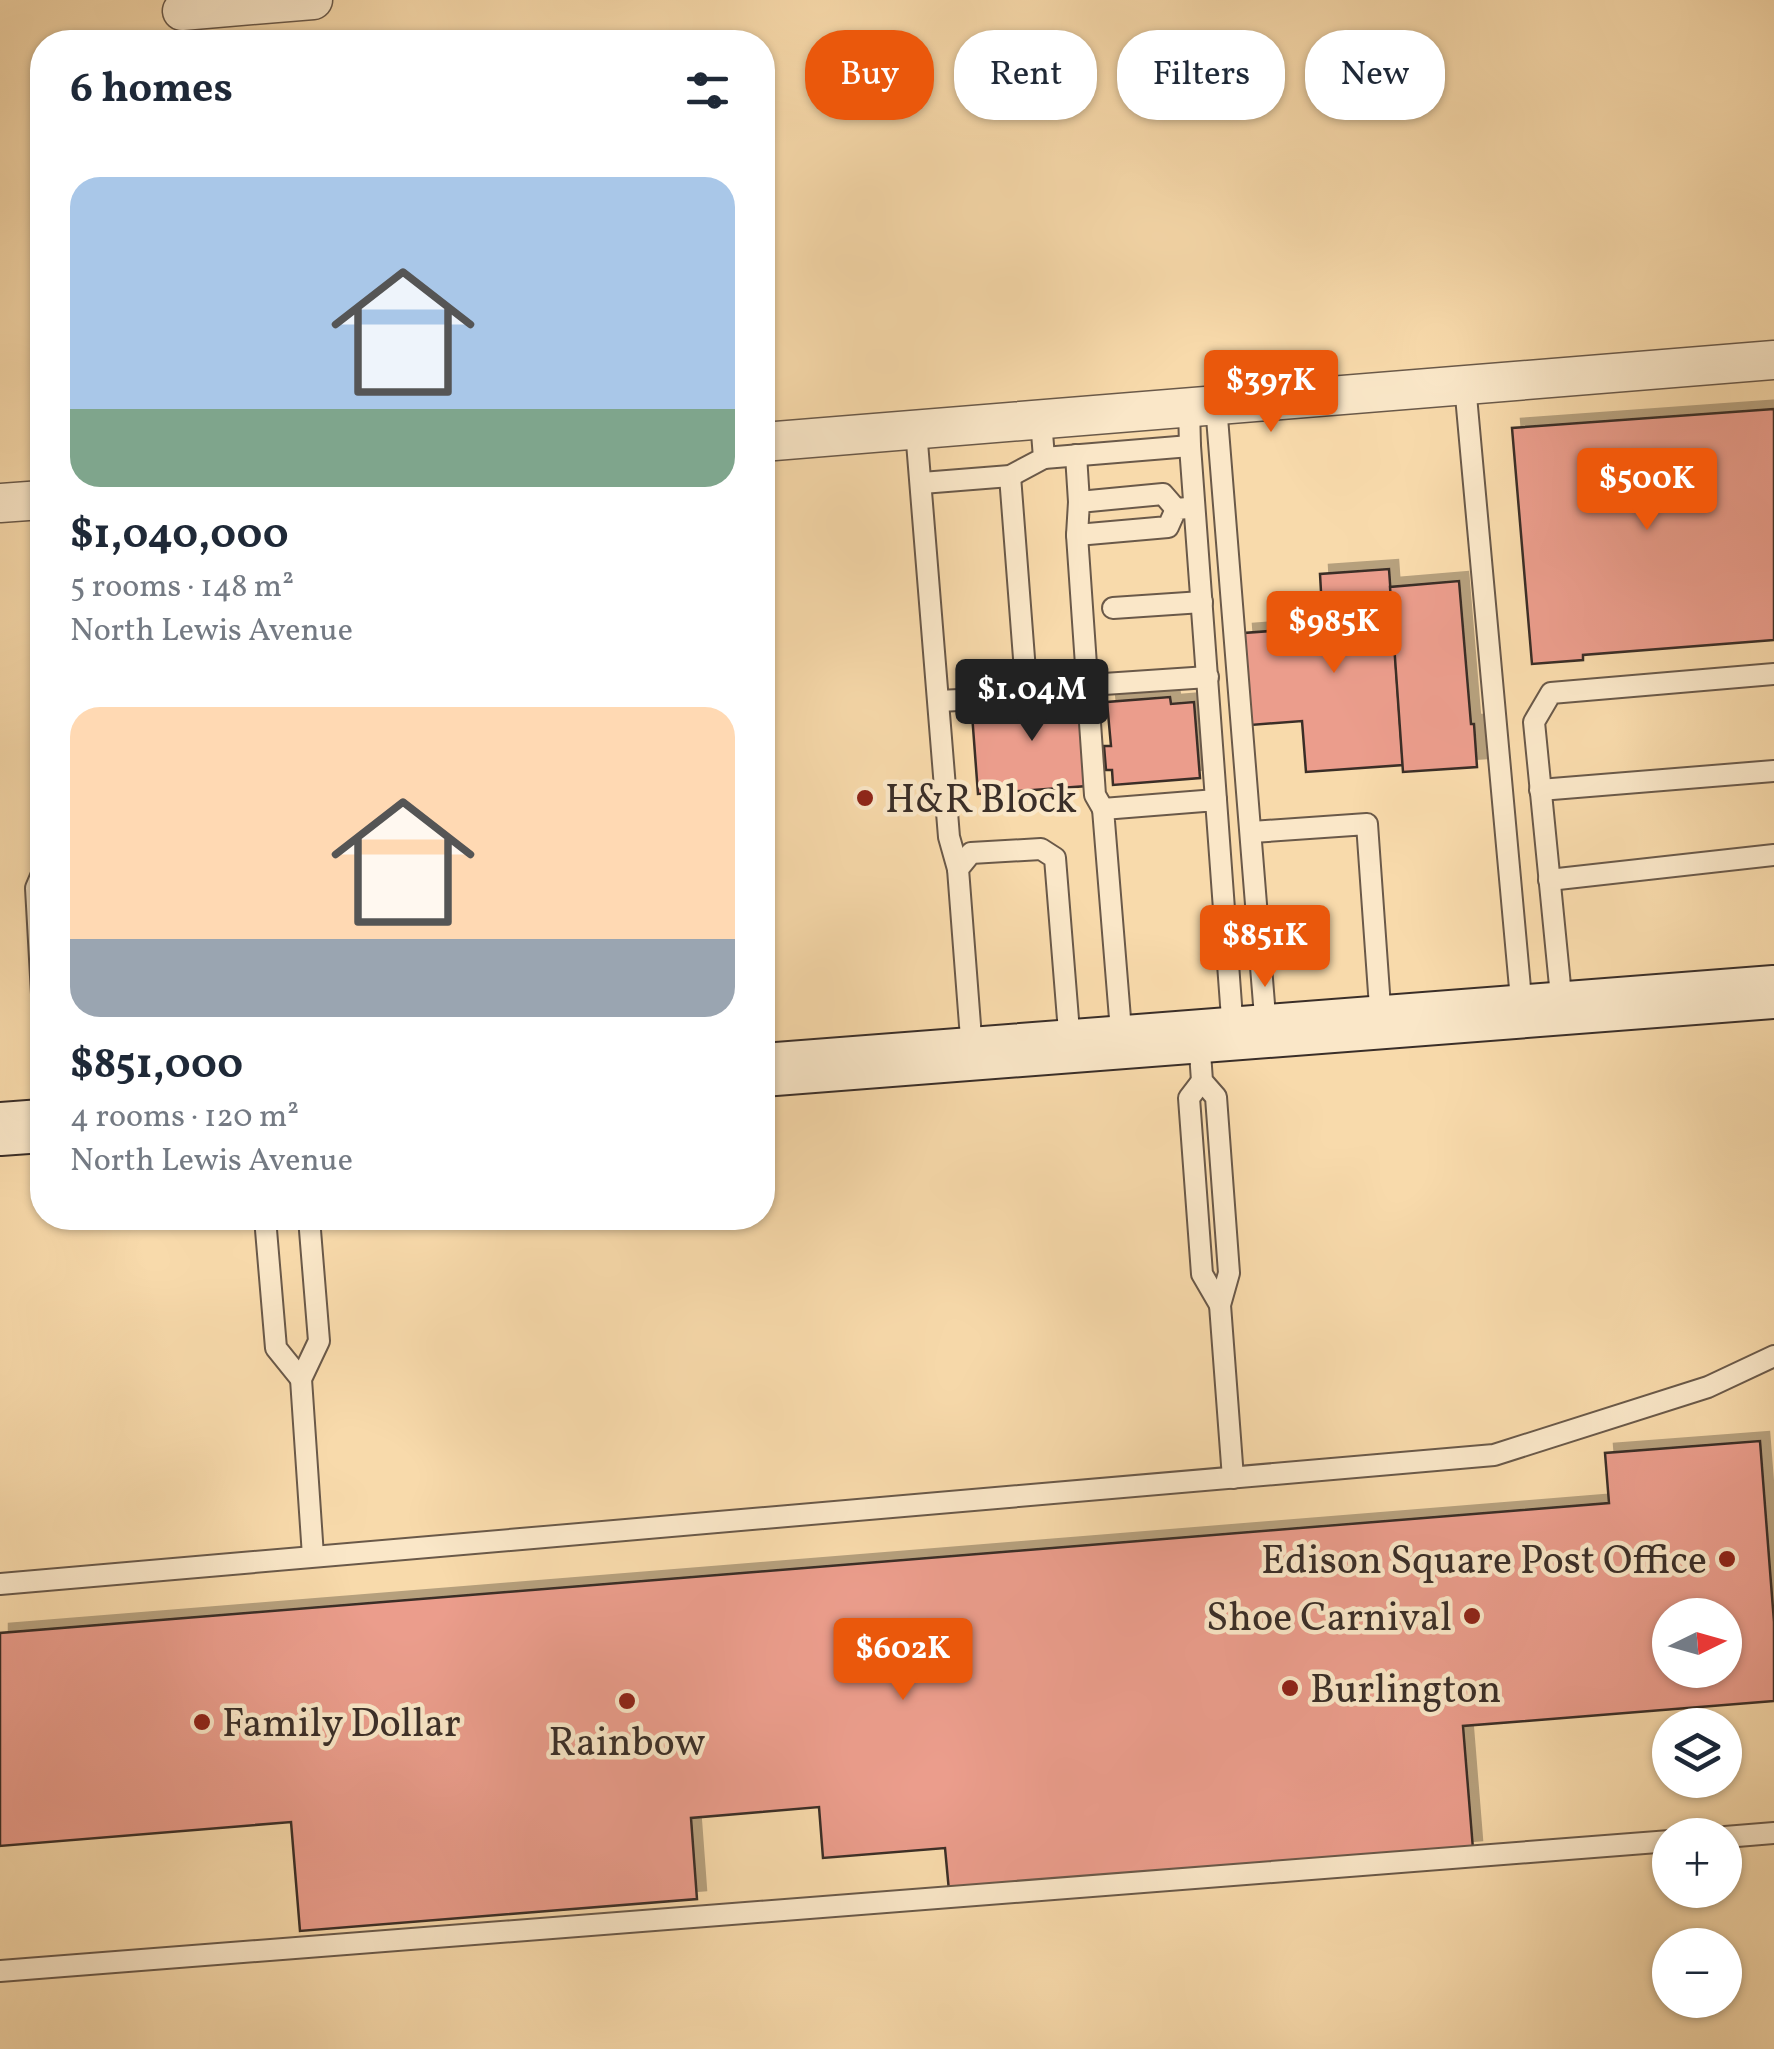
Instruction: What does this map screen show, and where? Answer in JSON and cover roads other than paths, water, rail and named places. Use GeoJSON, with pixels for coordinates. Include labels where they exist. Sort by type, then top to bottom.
{"type":"FeatureCollection","features":[{"type":"Feature","properties":{"kind":"main road"},"geometry":{"type":"LineString","coordinates":[[775,1069],[1122,1042],[1225,1046],[1381,1022],[1774,992]]}},
{"type":"Feature","properties":{"kind":"main road"},"geometry":{"type":"LineString","coordinates":[[0,1129],[30,1127]]}},
{"type":"Feature","properties":{"kind":"street"},"geometry":{"type":"LineString","coordinates":[[182,18],[313,0]]}},
{"type":"Feature","properties":{"kind":"street"},"geometry":{"type":"LineString","coordinates":[[775,441],[1774,360]]}},
{"type":"Feature","properties":{"kind":"street"},"geometry":{"type":"LineString","coordinates":[[0,504],[30,501]]}},
{"type":"Feature","properties":{"kind":"lane"},"geometry":{"type":"LineString","coordinates":[[1465,385],[1542,1010]]}},
{"type":"Feature","properties":{"kind":"lane"},"geometry":{"type":"LineString","coordinates":[[1203,407],[1190,446],[1186,508],[1202,602],[1208,678],[1225,1046]]}},
{"type":"Feature","properties":{"kind":"lane"},"geometry":{"type":"LineString","coordinates":[[1203,407],[1252,832],[1216,1096],[1230,1272],[1220,1305],[1233,1478]]}},
{"type":"Feature","properties":{"kind":"lane"},"geometry":{"type":"LineString","coordinates":[[1041,420],[1044,458]]}},
{"type":"Feature","properties":{"kind":"lane"},"geometry":{"type":"LineString","coordinates":[[916,430],[949,837],[958,869],[972,1054]]}},
{"type":"Feature","properties":{"kind":"lane"},"geometry":{"type":"LineString","coordinates":[[922,483],[1010,476],[1044,458],[1190,446]]}},
{"type":"Feature","properties":{"kind":"lane"},"geometry":{"type":"LineString","coordinates":[[1076,456],[1077,535],[1095,795],[1103,809],[1122,1042]]}},
{"type":"Feature","properties":{"kind":"lane"},"geometry":{"type":"LineString","coordinates":[[938,701],[999,698],[1025,670],[1010,476]]}},
{"type":"Feature","properties":{"kind":"lane"},"geometry":{"type":"LineString","coordinates":[[1079,502],[1163,494],[1186,508]]}},
{"type":"Feature","properties":{"kind":"lane"},"geometry":{"type":"LineString","coordinates":[[1077,535],[1168,527],[1186,508]]}},
{"type":"Feature","properties":{"kind":"lane"},"geometry":{"type":"LineString","coordinates":[[1114,608],[1202,602]]}},
{"type":"Feature","properties":{"kind":"lane"},"geometry":{"type":"LineString","coordinates":[[1542,1010],[1549,880],[1534,722],[1551,693],[1774,674]]}},
{"type":"Feature","properties":{"kind":"lane"},"geometry":{"type":"LineString","coordinates":[[1088,684],[1208,678]]}},
{"type":"Feature","properties":{"kind":"lane"},"geometry":{"type":"LineString","coordinates":[[1540,790],[1774,770]]}},
{"type":"Feature","properties":{"kind":"lane"},"geometry":{"type":"LineString","coordinates":[[1103,809],[1216,800]]}},
{"type":"Feature","properties":{"kind":"lane"},"geometry":{"type":"LineString","coordinates":[[1252,832],[1367,824],[1381,1022]]}},
{"type":"Feature","properties":{"kind":"lane"},"geometry":{"type":"LineString","coordinates":[[958,869],[970,853],[1041,849],[1055,858],[1070,1046]]}},
{"type":"Feature","properties":{"kind":"lane"},"geometry":{"type":"LineString","coordinates":[[1549,880],[1774,855]]}},
{"type":"Feature","properties":{"kind":"lane"},"geometry":{"type":"LineString","coordinates":[[266,1230],[276,1348],[301,1378]]}},
{"type":"Feature","properties":{"kind":"lane"},"geometry":{"type":"LineString","coordinates":[[310,1230],[320,1341],[301,1378],[313,1556]]}},
{"type":"Feature","properties":{"kind":"lane"},"geometry":{"type":"LineString","coordinates":[[0,1584],[1494,1455],[1708,1387],[1774,1356]]}},
{"type":"Feature","properties":{"kind":"lane"},"geometry":{"type":"LineString","coordinates":[[1742,1836],[1774,1833]]}},
{"type":"Feature","properties":{"kind":"lane"},"geometry":{"type":"LineString","coordinates":[[0,1971],[1652,1842]]}},
{"type":"Feature","properties":{"kind":"place","name":"H&R Block"},"geometry":{"type":"Point","coordinates":[865,798]}},
{"type":"Feature","properties":{"kind":"place","name":"Edison Square Post Office"},"geometry":{"type":"Point","coordinates":[1727,1559]}},
{"type":"Feature","properties":{"kind":"place","name":"Shoe Carnival"},"geometry":{"type":"Point","coordinates":[1472,1616]}},
{"type":"Feature","properties":{"kind":"place","name":"Burlington"},"geometry":{"type":"Point","coordinates":[1290,1688]}},
{"type":"Feature","properties":{"kind":"place","name":"Rainbow"},"geometry":{"type":"Point","coordinates":[627,1701]}},
{"type":"Feature","properties":{"kind":"place","name":"Family Dollar"},"geometry":{"type":"Point","coordinates":[202,1722]}}]}
